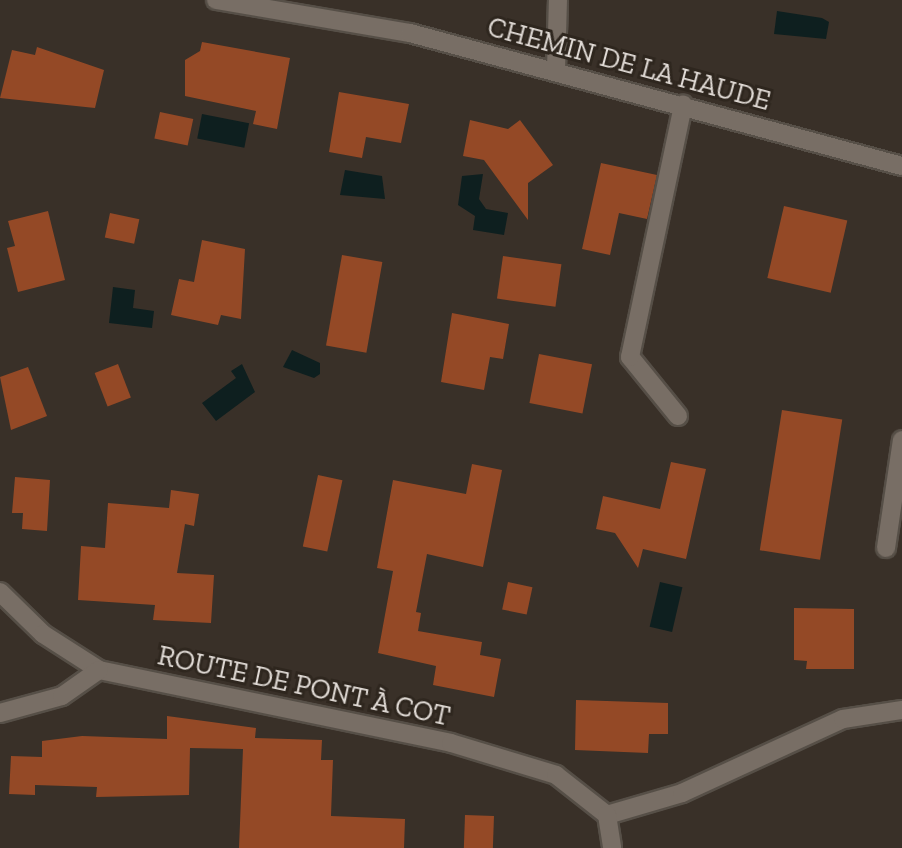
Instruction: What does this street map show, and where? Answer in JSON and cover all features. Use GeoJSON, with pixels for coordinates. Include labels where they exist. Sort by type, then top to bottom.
{"type":"FeatureCollection","features":[{"type":"Feature","properties":{"kind":"street","name":"CHEMIN DE LA HAUDE"},"geometry":{"type":"LineString","coordinates":[[216,0],[410,33],[556,70],[902,166]]}},
{"type":"Feature","properties":{"kind":"street"},"geometry":{"type":"LineString","coordinates":[[556,70],[558,0]]}},
{"type":"Feature","properties":{"kind":"street"},"geometry":{"type":"LineString","coordinates":[[678,416],[630,357],[683,106]]}},
{"type":"Feature","properties":{"kind":"street"},"geometry":{"type":"LineString","coordinates":[[886,548],[902,440]]}},
{"type":"Feature","properties":{"kind":"street","name":"ROUTE DE PONT À COT"},"geometry":{"type":"LineString","coordinates":[[0,592],[43,634],[99,670],[451,743],[556,775],[607,815]]}},
{"type":"Feature","properties":{"kind":"street"},"geometry":{"type":"LineString","coordinates":[[0,713],[62,696],[99,670]]}},
{"type":"Feature","properties":{"kind":"street"},"geometry":{"type":"LineString","coordinates":[[612,848],[607,815],[682,793],[843,719],[902,710]]}},
{"type":"Feature","properties":{"kind":"shaded area"},"geometry":{"type":"Polygon","coordinates":[[[777,11],[822,18],[829,22],[826,39],[774,34],[777,11]]]}},
{"type":"Feature","properties":{"kind":"shaded area"},"geometry":{"type":"Polygon","coordinates":[[[202,114],[249,123],[244,148],[197,139],[202,114]]]}},
{"type":"Feature","properties":{"kind":"shaded area"},"geometry":{"type":"Polygon","coordinates":[[[345,170],[382,176],[385,199],[340,195],[345,170]]]}},
{"type":"Feature","properties":{"kind":"shaded area"},"geometry":{"type":"Polygon","coordinates":[[[483,174],[479,199],[486,209],[508,213],[504,235],[473,230],[475,216],[458,205],[462,176],[483,174]]]}},
{"type":"Feature","properties":{"kind":"shaded area"},"geometry":{"type":"Polygon","coordinates":[[[113,287],[135,290],[133,308],[154,311],[152,328],[109,323],[113,287]]]}},
{"type":"Feature","properties":{"kind":"shaded area"},"geometry":{"type":"Polygon","coordinates":[[[292,350],[320,363],[320,374],[314,378],[283,367],[292,350]]]}},
{"type":"Feature","properties":{"kind":"shaded area"},"geometry":{"type":"Polygon","coordinates":[[[242,364],[255,392],[216,421],[202,403],[236,378],[231,371],[242,364]]]}},
{"type":"Feature","properties":{"kind":"shaded area"},"geometry":{"type":"Polygon","coordinates":[[[660,582],[682,587],[672,632],[650,627],[660,582]]]}},
{"type":"Feature","properties":{"kind":"building"},"geometry":{"type":"Polygon","coordinates":[[[202,42],[290,58],[277,129],[253,124],[256,111],[185,96],[185,60],[200,51],[202,42]]]}},
{"type":"Feature","properties":{"kind":"building"},"geometry":{"type":"Polygon","coordinates":[[[37,47],[104,70],[95,108],[0,98],[12,50],[35,55],[37,47]]]}},
{"type":"Feature","properties":{"kind":"building"},"geometry":{"type":"Polygon","coordinates":[[[339,92],[409,104],[401,143],[366,137],[362,158],[329,152],[339,92]]]}},
{"type":"Feature","properties":{"kind":"building"},"geometry":{"type":"Polygon","coordinates":[[[160,112],[193,119],[188,145],[154,138],[160,112]]]}},
{"type":"Feature","properties":{"kind":"building"},"geometry":{"type":"Polygon","coordinates":[[[470,120],[508,129],[520,120],[553,165],[528,183],[528,220],[484,160],[463,156],[470,120]]]}},
{"type":"Feature","properties":{"kind":"building"},"geometry":{"type":"Polygon","coordinates":[[[601,163],[657,175],[647,219],[619,213],[610,255],[582,249],[601,163]]]}},
{"type":"Feature","properties":{"kind":"building"},"geometry":{"type":"Polygon","coordinates":[[[784,206],[847,221],[831,293],[767,278],[784,206]]]}},
{"type":"Feature","properties":{"kind":"building"},"geometry":{"type":"Polygon","coordinates":[[[48,211],[65,280],[18,292],[7,248],[15,246],[8,221],[48,211]]]}},
{"type":"Feature","properties":{"kind":"building"},"geometry":{"type":"Polygon","coordinates":[[[110,213],[139,219],[134,244],[105,237],[110,213]]]}},
{"type":"Feature","properties":{"kind":"building"},"geometry":{"type":"Polygon","coordinates":[[[202,240],[245,249],[241,319],[221,315],[218,325],[171,315],[179,279],[194,282],[202,240]]]}},
{"type":"Feature","properties":{"kind":"building"},"geometry":{"type":"Polygon","coordinates":[[[342,255],[382,262],[366,353],[326,346],[342,255]]]}},
{"type":"Feature","properties":{"kind":"building"},"geometry":{"type":"Polygon","coordinates":[[[503,256],[561,264],[555,307],[497,299],[503,256]]]}},
{"type":"Feature","properties":{"kind":"building"},"geometry":{"type":"Polygon","coordinates":[[[452,313],[509,324],[503,359],[490,357],[484,390],[441,382],[452,313]]]}},
{"type":"Feature","properties":{"kind":"building"},"geometry":{"type":"Polygon","coordinates":[[[539,354],[592,364],[582,413],[529,403],[539,354]]]}},
{"type":"Feature","properties":{"kind":"building"},"geometry":{"type":"Polygon","coordinates":[[[118,364],[131,398],[108,407],[95,373],[118,364]]]}},
{"type":"Feature","properties":{"kind":"building"},"geometry":{"type":"Polygon","coordinates":[[[28,367],[47,416],[11,430],[0,377],[28,367]]]}},
{"type":"Feature","properties":{"kind":"building"},"geometry":{"type":"Polygon","coordinates":[[[782,410],[842,420],[820,560],[760,550],[782,410]]]}},
{"type":"Feature","properties":{"kind":"building"},"geometry":{"type":"Polygon","coordinates":[[[671,462],[706,469],[686,559],[643,549],[638,568],[615,533],[596,529],[603,496],[660,509],[671,462]]]}},
{"type":"Feature","properties":{"kind":"building"},"geometry":{"type":"Polygon","coordinates":[[[472,464],[502,470],[483,567],[427,554],[416,612],[421,613],[418,631],[482,642],[480,655],[501,659],[494,697],[433,685],[436,666],[378,653],[393,571],[377,568],[393,480],[466,494],[472,464]]]}},
{"type":"Feature","properties":{"kind":"building"},"geometry":{"type":"Polygon","coordinates":[[[318,475],[342,480],[327,552],[303,546],[318,475]]]}},
{"type":"Feature","properties":{"kind":"building"},"geometry":{"type":"Polygon","coordinates":[[[15,477],[50,480],[47,531],[22,529],[23,513],[12,513],[15,477]]]}},
{"type":"Feature","properties":{"kind":"building"},"geometry":{"type":"Polygon","coordinates":[[[171,490],[199,494],[194,526],[185,524],[177,573],[214,575],[211,623],[153,620],[155,605],[78,600],[81,546],[105,548],[108,503],[169,508],[171,490]]]}},
{"type":"Feature","properties":{"kind":"building"},"geometry":{"type":"Polygon","coordinates":[[[508,582],[532,587],[527,615],[502,609],[508,582]]]}},
{"type":"Feature","properties":{"kind":"building"},"geometry":{"type":"Polygon","coordinates":[[[794,608],[854,609],[854,669],[806,669],[807,661],[794,660],[794,608]]]}},
{"type":"Feature","properties":{"kind":"building"},"geometry":{"type":"Polygon","coordinates":[[[576,700],[668,703],[668,734],[649,734],[648,753],[575,750],[576,700]]]}},
{"type":"Feature","properties":{"kind":"building"},"geometry":{"type":"Polygon","coordinates":[[[167,716],[256,728],[255,738],[322,740],[321,760],[333,760],[331,816],[405,819],[404,848],[239,848],[243,749],[190,748],[189,795],[96,797],[97,787],[35,785],[35,795],[9,794],[11,756],[42,757],[42,741],[82,736],[167,739],[167,716]]]}},
{"type":"Feature","properties":{"kind":"building"},"geometry":{"type":"Polygon","coordinates":[[[465,815],[494,816],[493,848],[464,848],[465,815]]]}}]}
